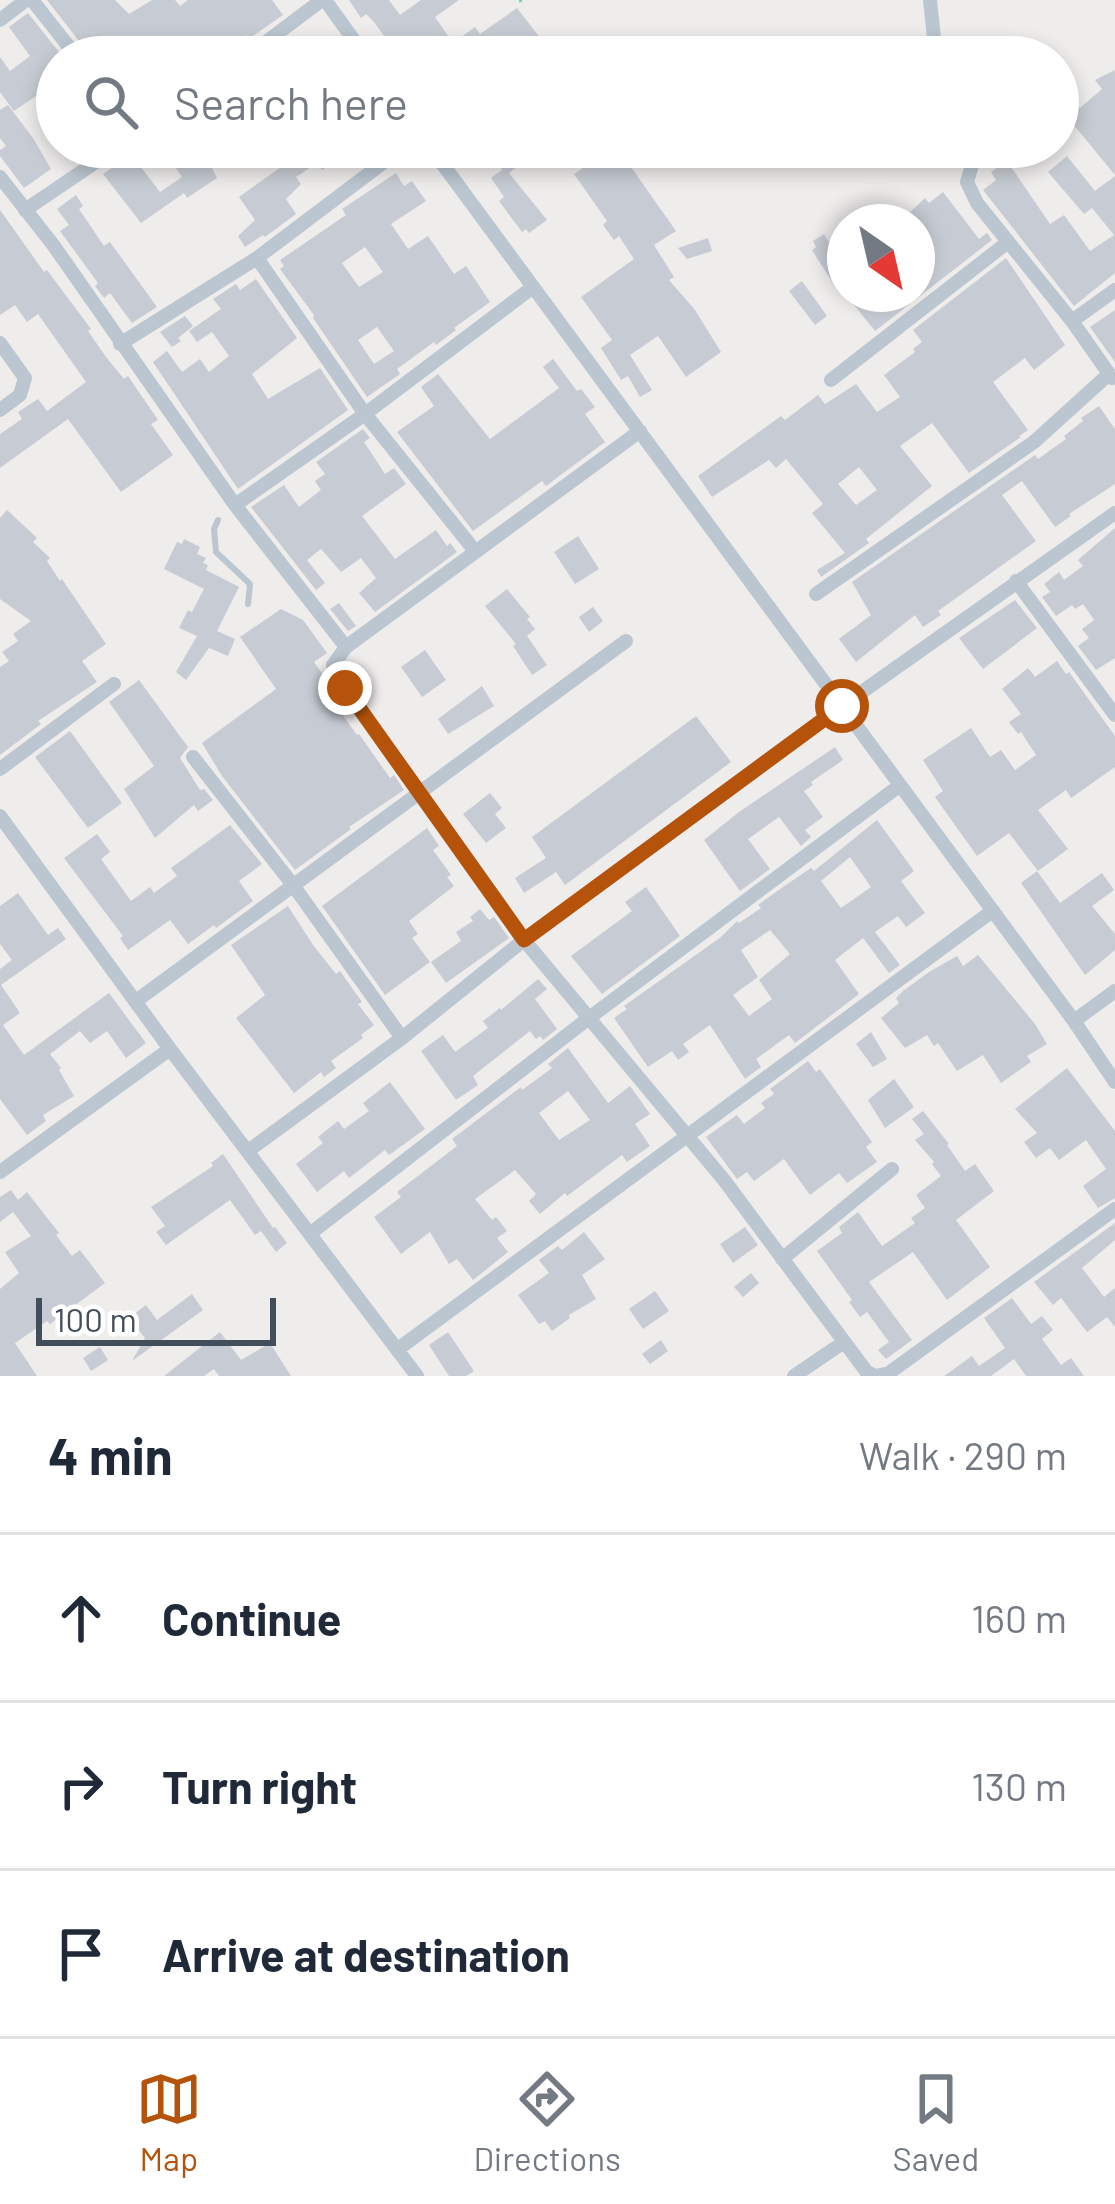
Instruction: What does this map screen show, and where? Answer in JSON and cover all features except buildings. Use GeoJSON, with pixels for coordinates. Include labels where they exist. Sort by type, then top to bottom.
{"type":"FeatureCollection","features":[{"type":"Feature","properties":{"kind":"street"},"geometry":{"type":"LineString","coordinates":[[0,20],[29,0],[59,36]]}},
{"type":"Feature","properties":{"kind":"street"},"geometry":{"type":"LineString","coordinates":[[274,36],[323,0],[350,36]]}},
{"type":"Feature","properties":{"kind":"street"},"geometry":{"type":"LineString","coordinates":[[930,0],[934,36]]}},
{"type":"Feature","properties":{"kind":"street"},"geometry":{"type":"LineString","coordinates":[[25,210],[87,168]]}},
{"type":"Feature","properties":{"kind":"street"},"geometry":{"type":"LineString","coordinates":[[120,344],[257,258],[376,168]]}},
{"type":"Feature","properties":{"kind":"street"},"geometry":{"type":"LineString","coordinates":[[446,168],[1115,1082]]}},
{"type":"Feature","properties":{"kind":"street"},"geometry":{"type":"LineString","coordinates":[[816,594],[1034,442],[1112,378],[977,202],[967,182],[971,168]]}},
{"type":"Feature","properties":{"kind":"street"},"geometry":{"type":"LineString","coordinates":[[0,177],[120,344],[225,513],[346,647]]}},
{"type":"Feature","properties":{"kind":"street"},"geometry":{"type":"LineString","coordinates":[[831,380],[1008,242]]}},
{"type":"Feature","properties":{"kind":"street"},"geometry":{"type":"LineString","coordinates":[[257,258],[365,414],[475,551]]}},
{"type":"Feature","properties":{"kind":"street"},"geometry":{"type":"LineString","coordinates":[[225,513],[533,286]]}},
{"type":"Feature","properties":{"kind":"street"},"geometry":{"type":"LineString","coordinates":[[1072,321],[1115,290]]}},
{"type":"Feature","properties":{"kind":"street"},"geometry":{"type":"LineString","coordinates":[[0,343],[25,378],[20,395],[0,410]]}},
{"type":"Feature","properties":{"kind":"street"},"geometry":{"type":"LineString","coordinates":[[640,431],[346,647],[333,665],[337,676],[524,940],[724,1180],[866,1371],[876,1376],[889,1373],[1115,1209]]}},
{"type":"Feature","properties":{"kind":"street"},"geometry":{"type":"LineString","coordinates":[[248,1150],[842,706],[1115,513]]}},
{"type":"Feature","properties":{"kind":"street"},"geometry":{"type":"LineString","coordinates":[[1016,581],[1115,715]]}},
{"type":"Feature","properties":{"kind":"street"},"geometry":{"type":"LineString","coordinates":[[136,1001],[626,640]]}},
{"type":"Feature","properties":{"kind":"street"},"geometry":{"type":"LineString","coordinates":[[0,769],[114,684]]}},
{"type":"Feature","properties":{"kind":"street"},"geometry":{"type":"LineString","coordinates":[[194,757],[402,1038]]}},
{"type":"Feature","properties":{"kind":"street"},"geometry":{"type":"LineString","coordinates":[[310,1232],[899,786]]}},
{"type":"Feature","properties":{"kind":"street"},"geometry":{"type":"LineString","coordinates":[[0,816],[418,1376]]}},
{"type":"Feature","properties":{"kind":"street"},"geometry":{"type":"LineString","coordinates":[[398,1349],[991,912]]}},
{"type":"Feature","properties":{"kind":"street"},"geometry":{"type":"LineString","coordinates":[[1074,1021],[1115,991]]}},
{"type":"Feature","properties":{"kind":"street"},"geometry":{"type":"LineString","coordinates":[[0,1172],[170,1048]]}},
{"type":"Feature","properties":{"kind":"street"},"geometry":{"type":"LineString","coordinates":[[782,1259],[892,1169]]}},
{"type":"Feature","properties":{"kind":"street"},"geometry":{"type":"LineString","coordinates":[[794,1376],[844,1342]]}},
{"type":"Feature","properties":{"kind":"lane"},"geometry":{"type":"LineString","coordinates":[[225,513],[214,530],[216,552],[250,584],[248,604]]}},
{"type":"Feature","properties":{"kind":"route"},"geometry":{"type":"LineString","coordinates":[[345,688],[524,940],[842,706]]}}]}
